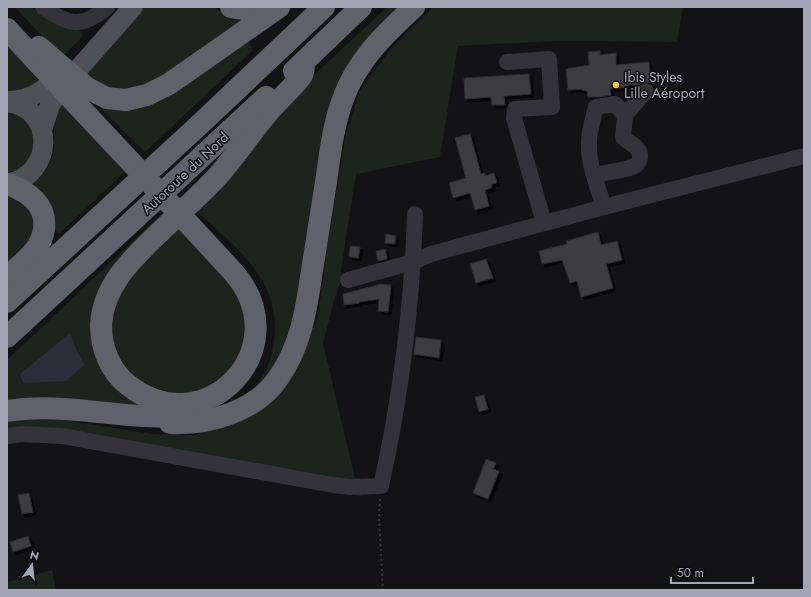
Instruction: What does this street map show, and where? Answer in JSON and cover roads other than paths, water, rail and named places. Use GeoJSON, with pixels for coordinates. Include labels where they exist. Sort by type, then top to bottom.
{"type":"FeatureCollection","features":[{"type":"Feature","properties":{"kind":"highway"},"geometry":{"type":"LineString","coordinates":[[231,7],[245,9],[258,7]]}},
{"type":"Feature","properties":{"kind":"highway"},"geometry":{"type":"LineString","coordinates":[[80,94],[97,94],[116,100],[126,100],[147,95],[169,84],[279,7]]}},
{"type":"Feature","properties":{"kind":"highway","name":"Autoroute du Nord"},"geometry":{"type":"LineString","coordinates":[[7,302],[197,127],[324,7]]}},
{"type":"Feature","properties":{"kind":"highway","name":"Autoroute du Nord"},"geometry":{"type":"LineString","coordinates":[[7,337],[304,62],[361,7]]}},
{"type":"Feature","properties":{"kind":"highway"},"geometry":{"type":"LineString","coordinates":[[114,414],[156,422],[193,424],[207,421],[247,406],[261,396],[279,379],[293,352],[303,323],[333,135],[343,98],[359,66],[370,50],[414,7]]}},
{"type":"Feature","properties":{"kind":"highway"},"geometry":{"type":"LineString","coordinates":[[7,13],[36,45],[51,65]]}},
{"type":"Feature","properties":{"kind":"highway"},"geometry":{"type":"LineString","coordinates":[[7,29],[51,65],[80,94],[116,140],[193,223],[240,280],[247,292],[254,311],[256,334],[248,360],[227,387],[215,396],[201,401],[177,405],[158,401],[136,391],[121,379],[113,368],[106,354],[102,340],[102,320],[106,300],[115,281],[130,262],[216,178],[271,109],[302,76],[304,62]]}},
{"type":"Feature","properties":{"kind":"highway"},"geometry":{"type":"LineString","coordinates":[[7,277],[31,255],[39,245],[43,235],[44,225],[44,216],[37,202],[23,190],[8,184]]}},
{"type":"Feature","properties":{"kind":"highway"},"geometry":{"type":"LineString","coordinates":[[7,411],[51,408],[147,417],[175,416],[210,408],[227,400],[236,393],[250,378],[260,359],[266,336],[267,322],[264,306],[258,289],[247,272],[193,223]]}},
{"type":"Feature","properties":{"kind":"main road"},"geometry":{"type":"LineString","coordinates":[[7,101],[23,100],[39,93],[61,72],[119,7]]}},
{"type":"Feature","properties":{"kind":"main road"},"geometry":{"type":"LineString","coordinates":[[42,130],[50,105],[58,92],[133,7]]}},
{"type":"Feature","properties":{"kind":"main road"},"geometry":{"type":"LineString","coordinates":[[7,101],[21,106],[30,112],[37,120],[44,138],[44,147],[38,163],[26,176],[8,184]]}},
{"type":"Feature","properties":{"kind":"street"},"geometry":{"type":"LineString","coordinates":[[43,7],[64,20],[78,22],[89,20],[97,16],[107,7]]}},
{"type":"Feature","properties":{"kind":"street"},"geometry":{"type":"LineString","coordinates":[[507,62],[549,59],[552,107],[515,109],[514,118],[544,223]]}},
{"type":"Feature","properties":{"kind":"street"},"geometry":{"type":"LineString","coordinates":[[594,175],[630,168],[636,165],[640,160],[640,152],[635,145],[626,141],[622,137],[625,115],[646,91]]}},
{"type":"Feature","properties":{"kind":"street"},"geometry":{"type":"LineString","coordinates":[[604,207],[590,162],[589,143],[596,106],[615,104],[625,115]]}},
{"type":"Feature","properties":{"kind":"street"},"geometry":{"type":"LineString","coordinates":[[348,280],[413,262],[431,254],[544,223],[804,156]]}},
{"type":"Feature","properties":{"kind":"street"},"geometry":{"type":"LineString","coordinates":[[7,436],[22,434],[62,436],[333,485],[350,487],[381,486],[391,442],[408,325],[415,214]]}},
{"type":"Feature","properties":{"kind":"place","name":"Ibis Styles Lille Aéroport"},"geometry":{"type":"Point","coordinates":[616,85]}}]}
